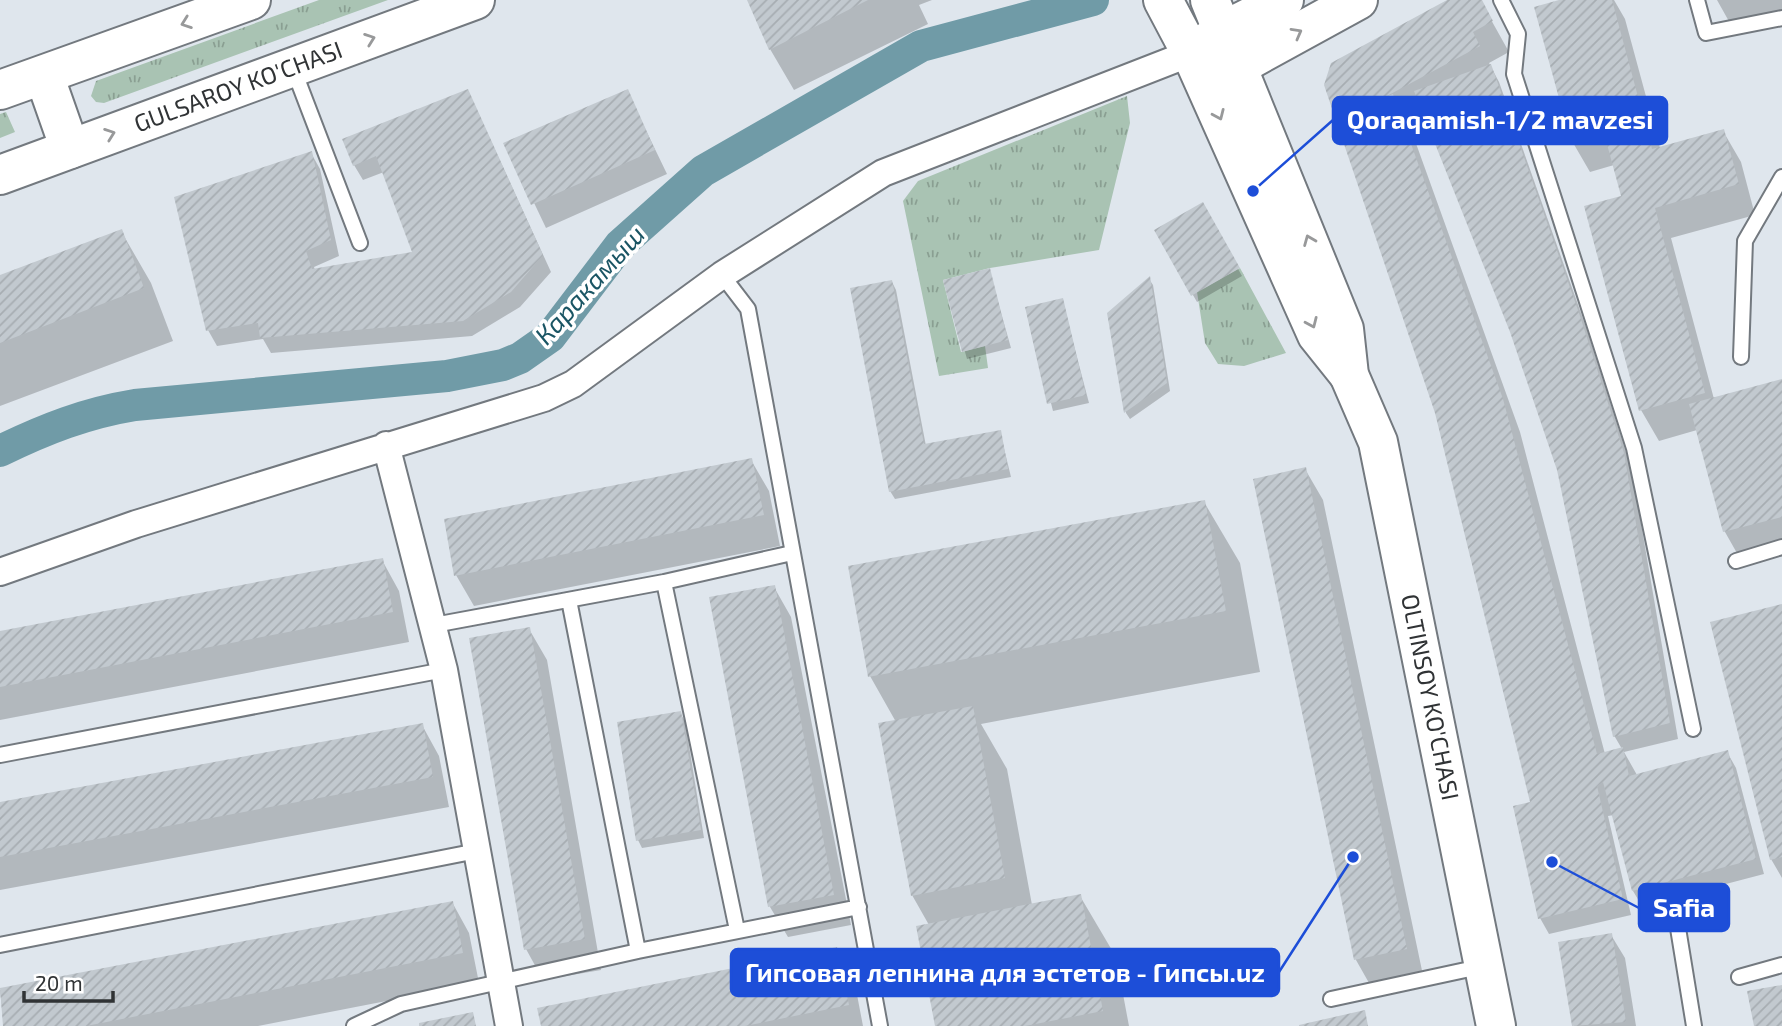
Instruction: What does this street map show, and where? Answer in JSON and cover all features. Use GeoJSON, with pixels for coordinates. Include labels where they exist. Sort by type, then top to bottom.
{"type":"FeatureCollection","features":[{"type":"Feature","properties":{"kind":"street"},"geometry":{"type":"LineString","coordinates":[[0,90],[251,0]]}},
{"type":"Feature","properties":{"kind":"street","name":"GULSAROY KO'CHASI"},"geometry":{"type":"LineString","coordinates":[[0,175],[475,0]]}},
{"type":"Feature","properties":{"kind":"street"},"geometry":{"type":"LineString","coordinates":[[0,572],[386,445],[504,412],[572,384],[722,275],[883,173],[1191,53],[1217,15],[1284,0]]}},
{"type":"Feature","properties":{"kind":"street"},"geometry":{"type":"LineString","coordinates":[[1165,2],[1191,53],[1238,66],[1357,0]]}},
{"type":"Feature","properties":{"kind":"street"},"geometry":{"type":"LineString","coordinates":[[1217,15],[1238,66]]}},
{"type":"Feature","properties":{"kind":"street","name":"OLTINSOY KO'CHASI"},"geometry":{"type":"LineString","coordinates":[[1191,53],[1317,335],[1349,374],[1378,442],[1496,1026]]}},
{"type":"Feature","properties":{"kind":"street","name":"OLTINSOY KO'CHASI"},"geometry":{"type":"LineString","coordinates":[[1238,66],[1344,329],[1349,374]]}},
{"type":"Feature","properties":{"kind":"street"},"geometry":{"type":"LineString","coordinates":[[44,75],[70,149]]}},
{"type":"Feature","properties":{"kind":"street"},"geometry":{"type":"LineString","coordinates":[[386,445],[444,670],[509,1026]]}},
{"type":"Feature","properties":{"kind":"lane"},"geometry":{"type":"LineString","coordinates":[[1501,0],[1518,34],[1514,75],[1634,448],[1693,729]]}},
{"type":"Feature","properties":{"kind":"lane"},"geometry":{"type":"LineString","coordinates":[[1697,0],[1706,33],[1782,18]]}},
{"type":"Feature","properties":{"kind":"lane"},"geometry":{"type":"LineString","coordinates":[[293,67],[360,243]]}},
{"type":"Feature","properties":{"kind":"lane"},"geometry":{"type":"LineString","coordinates":[[1741,357],[1745,241],[1782,177]]}},
{"type":"Feature","properties":{"kind":"lane"},"geometry":{"type":"LineString","coordinates":[[722,275],[748,309],[880,1026]]}},
{"type":"Feature","properties":{"kind":"lane"},"geometry":{"type":"LineString","coordinates":[[1736,561],[1782,547]]}},
{"type":"Feature","properties":{"kind":"lane"},"geometry":{"type":"LineString","coordinates":[[434,625],[664,582],[792,553]]}},
{"type":"Feature","properties":{"kind":"lane"},"geometry":{"type":"LineString","coordinates":[[664,582],[737,930]]}},
{"type":"Feature","properties":{"kind":"lane"},"geometry":{"type":"LineString","coordinates":[[569,600],[638,951]]}},
{"type":"Feature","properties":{"kind":"lane"},"geometry":{"type":"LineString","coordinates":[[0,755],[444,670]]}},
{"type":"Feature","properties":{"kind":"lane"},"geometry":{"type":"LineString","coordinates":[[0,945],[477,850]]}},
{"type":"Feature","properties":{"kind":"lane"},"geometry":{"type":"LineString","coordinates":[[354,1026],[401,1004],[737,930],[859,907]]}},
{"type":"Feature","properties":{"kind":"lane"},"geometry":{"type":"LineString","coordinates":[[1676,922],[1694,1026]]}},
{"type":"Feature","properties":{"kind":"lane"},"geometry":{"type":"LineString","coordinates":[[1739,976],[1782,965]]}},
{"type":"Feature","properties":{"kind":"lane"},"geometry":{"type":"LineString","coordinates":[[1331,999],[1484,966]]}},
{"type":"Feature","properties":{"kind":"green space"},"geometry":{"type":"Polygon","coordinates":[[[319,0],[388,0],[104,103],[96,102],[91,96],[96,81],[319,0]]]}},
{"type":"Feature","properties":{"kind":"green space"},"geometry":{"type":"Polygon","coordinates":[[[1127,96],[1130,123],[1099,250],[990,268],[943,280],[961,352],[985,346],[988,368],[939,376],[903,201],[918,181],[1127,96]]]}},
{"type":"Feature","properties":{"kind":"green space"},"geometry":{"type":"Polygon","coordinates":[[[6,112],[15,132],[0,138],[0,114],[6,112]]]}},
{"type":"Feature","properties":{"kind":"green space"},"geometry":{"type":"Polygon","coordinates":[[[1240,268],[1286,353],[1244,366],[1218,364],[1205,343],[1197,292],[1240,268]]]}},
{"type":"Feature","properties":{"kind":"building"},"geometry":{"type":"Polygon","coordinates":[[[747,0],[868,0],[769,50],[747,0]]]}},
{"type":"Feature","properties":{"kind":"building"},"geometry":{"type":"Polygon","coordinates":[[[1447,0],[1482,0],[1493,21],[1473,32],[1480,46],[1385,97],[1393,94],[1503,399],[1597,754],[1623,747],[1629,776],[1728,750],[1756,859],[1632,891],[1603,782],[1597,786],[1623,899],[1538,919],[1513,806],[1530,802],[1435,413],[1324,85],[1331,63],[1447,0]]]}},
{"type":"Feature","properties":{"kind":"building"},"geometry":{"type":"Polygon","coordinates":[[[1559,0],[1612,0],[1652,149],[1724,129],[1739,184],[1655,208],[1705,393],[1639,411],[1584,206],[1621,196],[1604,133],[1571,142],[1534,7],[1559,0]]]}},
{"type":"Feature","properties":{"kind":"building"},"geometry":{"type":"Polygon","coordinates":[[[1491,64],[1579,313],[1624,453],[1670,723],[1613,737],[1557,470],[1510,332],[1414,91],[1491,64]]]}},
{"type":"Feature","properties":{"kind":"building"},"geometry":{"type":"Polygon","coordinates":[[[468,89],[543,255],[511,292],[463,321],[260,338],[258,323],[206,331],[174,197],[312,151],[331,240],[306,251],[312,269],[412,252],[376,156],[353,166],[342,139],[468,89]]]}},
{"type":"Feature","properties":{"kind":"building"},"geometry":{"type":"Polygon","coordinates":[[[628,89],[655,150],[531,205],[503,143],[628,89]]]}},
{"type":"Feature","properties":{"kind":"building"},"geometry":{"type":"Polygon","coordinates":[[[1203,202],[1240,268],[1191,296],[1154,230],[1203,202]]]}},
{"type":"Feature","properties":{"kind":"building"},"geometry":{"type":"Polygon","coordinates":[[[122,229],[144,288],[0,343],[0,275],[122,229]]]}},
{"type":"Feature","properties":{"kind":"building"},"geometry":{"type":"Polygon","coordinates":[[[990,268],[1008,340],[962,352],[943,280],[990,268]]]}},
{"type":"Feature","properties":{"kind":"building"},"geometry":{"type":"Polygon","coordinates":[[[1150,276],[1167,383],[1124,413],[1107,313],[1150,276]]]}},
{"type":"Feature","properties":{"kind":"building"},"geometry":{"type":"Polygon","coordinates":[[[892,280],[924,444],[1001,430],[1008,469],[889,492],[850,288],[892,280]]]}},
{"type":"Feature","properties":{"kind":"building"},"geometry":{"type":"Polygon","coordinates":[[[1063,298],[1086,395],[1047,404],[1025,307],[1063,298]]]}},
{"type":"Feature","properties":{"kind":"building"},"geometry":{"type":"Polygon","coordinates":[[[1782,379],[1782,517],[1723,532],[1689,404],[1782,379]]]}},
{"type":"Feature","properties":{"kind":"building"},"geometry":{"type":"Polygon","coordinates":[[[752,458],[764,515],[454,576],[444,519],[752,458]]]}},
{"type":"Feature","properties":{"kind":"building"},"geometry":{"type":"Polygon","coordinates":[[[1306,467],[1407,949],[1354,960],[1253,479],[1306,467]]]}},
{"type":"Feature","properties":{"kind":"building"},"geometry":{"type":"Polygon","coordinates":[[[1205,500],[1226,611],[868,677],[848,566],[1205,500]]]}},
{"type":"Feature","properties":{"kind":"building"},"geometry":{"type":"Polygon","coordinates":[[[383,558],[393,612],[0,687],[0,631],[383,558]]]}},
{"type":"Feature","properties":{"kind":"building"},"geometry":{"type":"Polygon","coordinates":[[[775,585],[834,895],[768,907],[709,597],[775,585]]]}},
{"type":"Feature","properties":{"kind":"building"},"geometry":{"type":"Polygon","coordinates":[[[1782,604],[1782,857],[1770,860],[1710,622],[1782,604]]]}},
{"type":"Feature","properties":{"kind":"building"},"geometry":{"type":"Polygon","coordinates":[[[530,627],[585,939],[524,950],[469,638],[530,627]]]}},
{"type":"Feature","properties":{"kind":"building"},"geometry":{"type":"Polygon","coordinates":[[[973,706],[1005,878],[911,896],[878,723],[973,706]]]}},
{"type":"Feature","properties":{"kind":"building"},"geometry":{"type":"Polygon","coordinates":[[[681,711],[701,830],[636,841],[617,722],[681,711]]]}},
{"type":"Feature","properties":{"kind":"building"},"geometry":{"type":"Polygon","coordinates":[[[423,723],[433,777],[0,857],[0,802],[423,723]]]}},
{"type":"Feature","properties":{"kind":"building"},"geometry":{"type":"Polygon","coordinates":[[[1081,894],[1103,1011],[1025,1026],[935,1026],[916,926],[1081,894]]]}},
{"type":"Feature","properties":{"kind":"building"},"geometry":{"type":"Polygon","coordinates":[[[453,901],[463,953],[86,1026],[3,1026],[0,988],[453,901]]]}},
{"type":"Feature","properties":{"kind":"building"},"geometry":{"type":"Polygon","coordinates":[[[1612,933],[1626,1022],[1572,1026],[1558,942],[1612,933]]]}},
{"type":"Feature","properties":{"kind":"building"},"geometry":{"type":"Polygon","coordinates":[[[837,947],[849,1005],[745,1026],[541,1026],[537,1008],[837,947]]]}},
{"type":"Feature","properties":{"kind":"building"},"geometry":{"type":"Polygon","coordinates":[[[1782,985],[1782,1026],[1754,1026],[1747,991],[1782,985]]]}},
{"type":"Feature","properties":{"kind":"building"},"geometry":{"type":"Polygon","coordinates":[[[1365,1010],[1368,1026],[1299,1026],[1299,1025],[1365,1010]]]}},
{"type":"Feature","properties":{"kind":"building"},"geometry":{"type":"Polygon","coordinates":[[[473,1012],[476,1026],[419,1026],[419,1023],[473,1012]]]}},
{"type":"Feature","properties":{"kind":"waterway","name":"Каракамыш"},"geometry":{"type":"LineString","coordinates":[[0,451],[66,423],[135,405],[447,376],[503,365],[520,358],[550,337],[620,245],[703,171],[921,46],[1093,0]]}},
{"type":"Feature","properties":{"kind":"place","name":"Qoraqamish-1/2 mavzesi"},"geometry":{"type":"Point","coordinates":[1253,191]}},
{"type":"Feature","properties":{"kind":"place","name":"Гипсовая лепнина для эстетов - Гипсы.uz"},"geometry":{"type":"Point","coordinates":[1353,857]}},
{"type":"Feature","properties":{"kind":"place","name":"Safia"},"geometry":{"type":"Point","coordinates":[1552,862]}}]}
